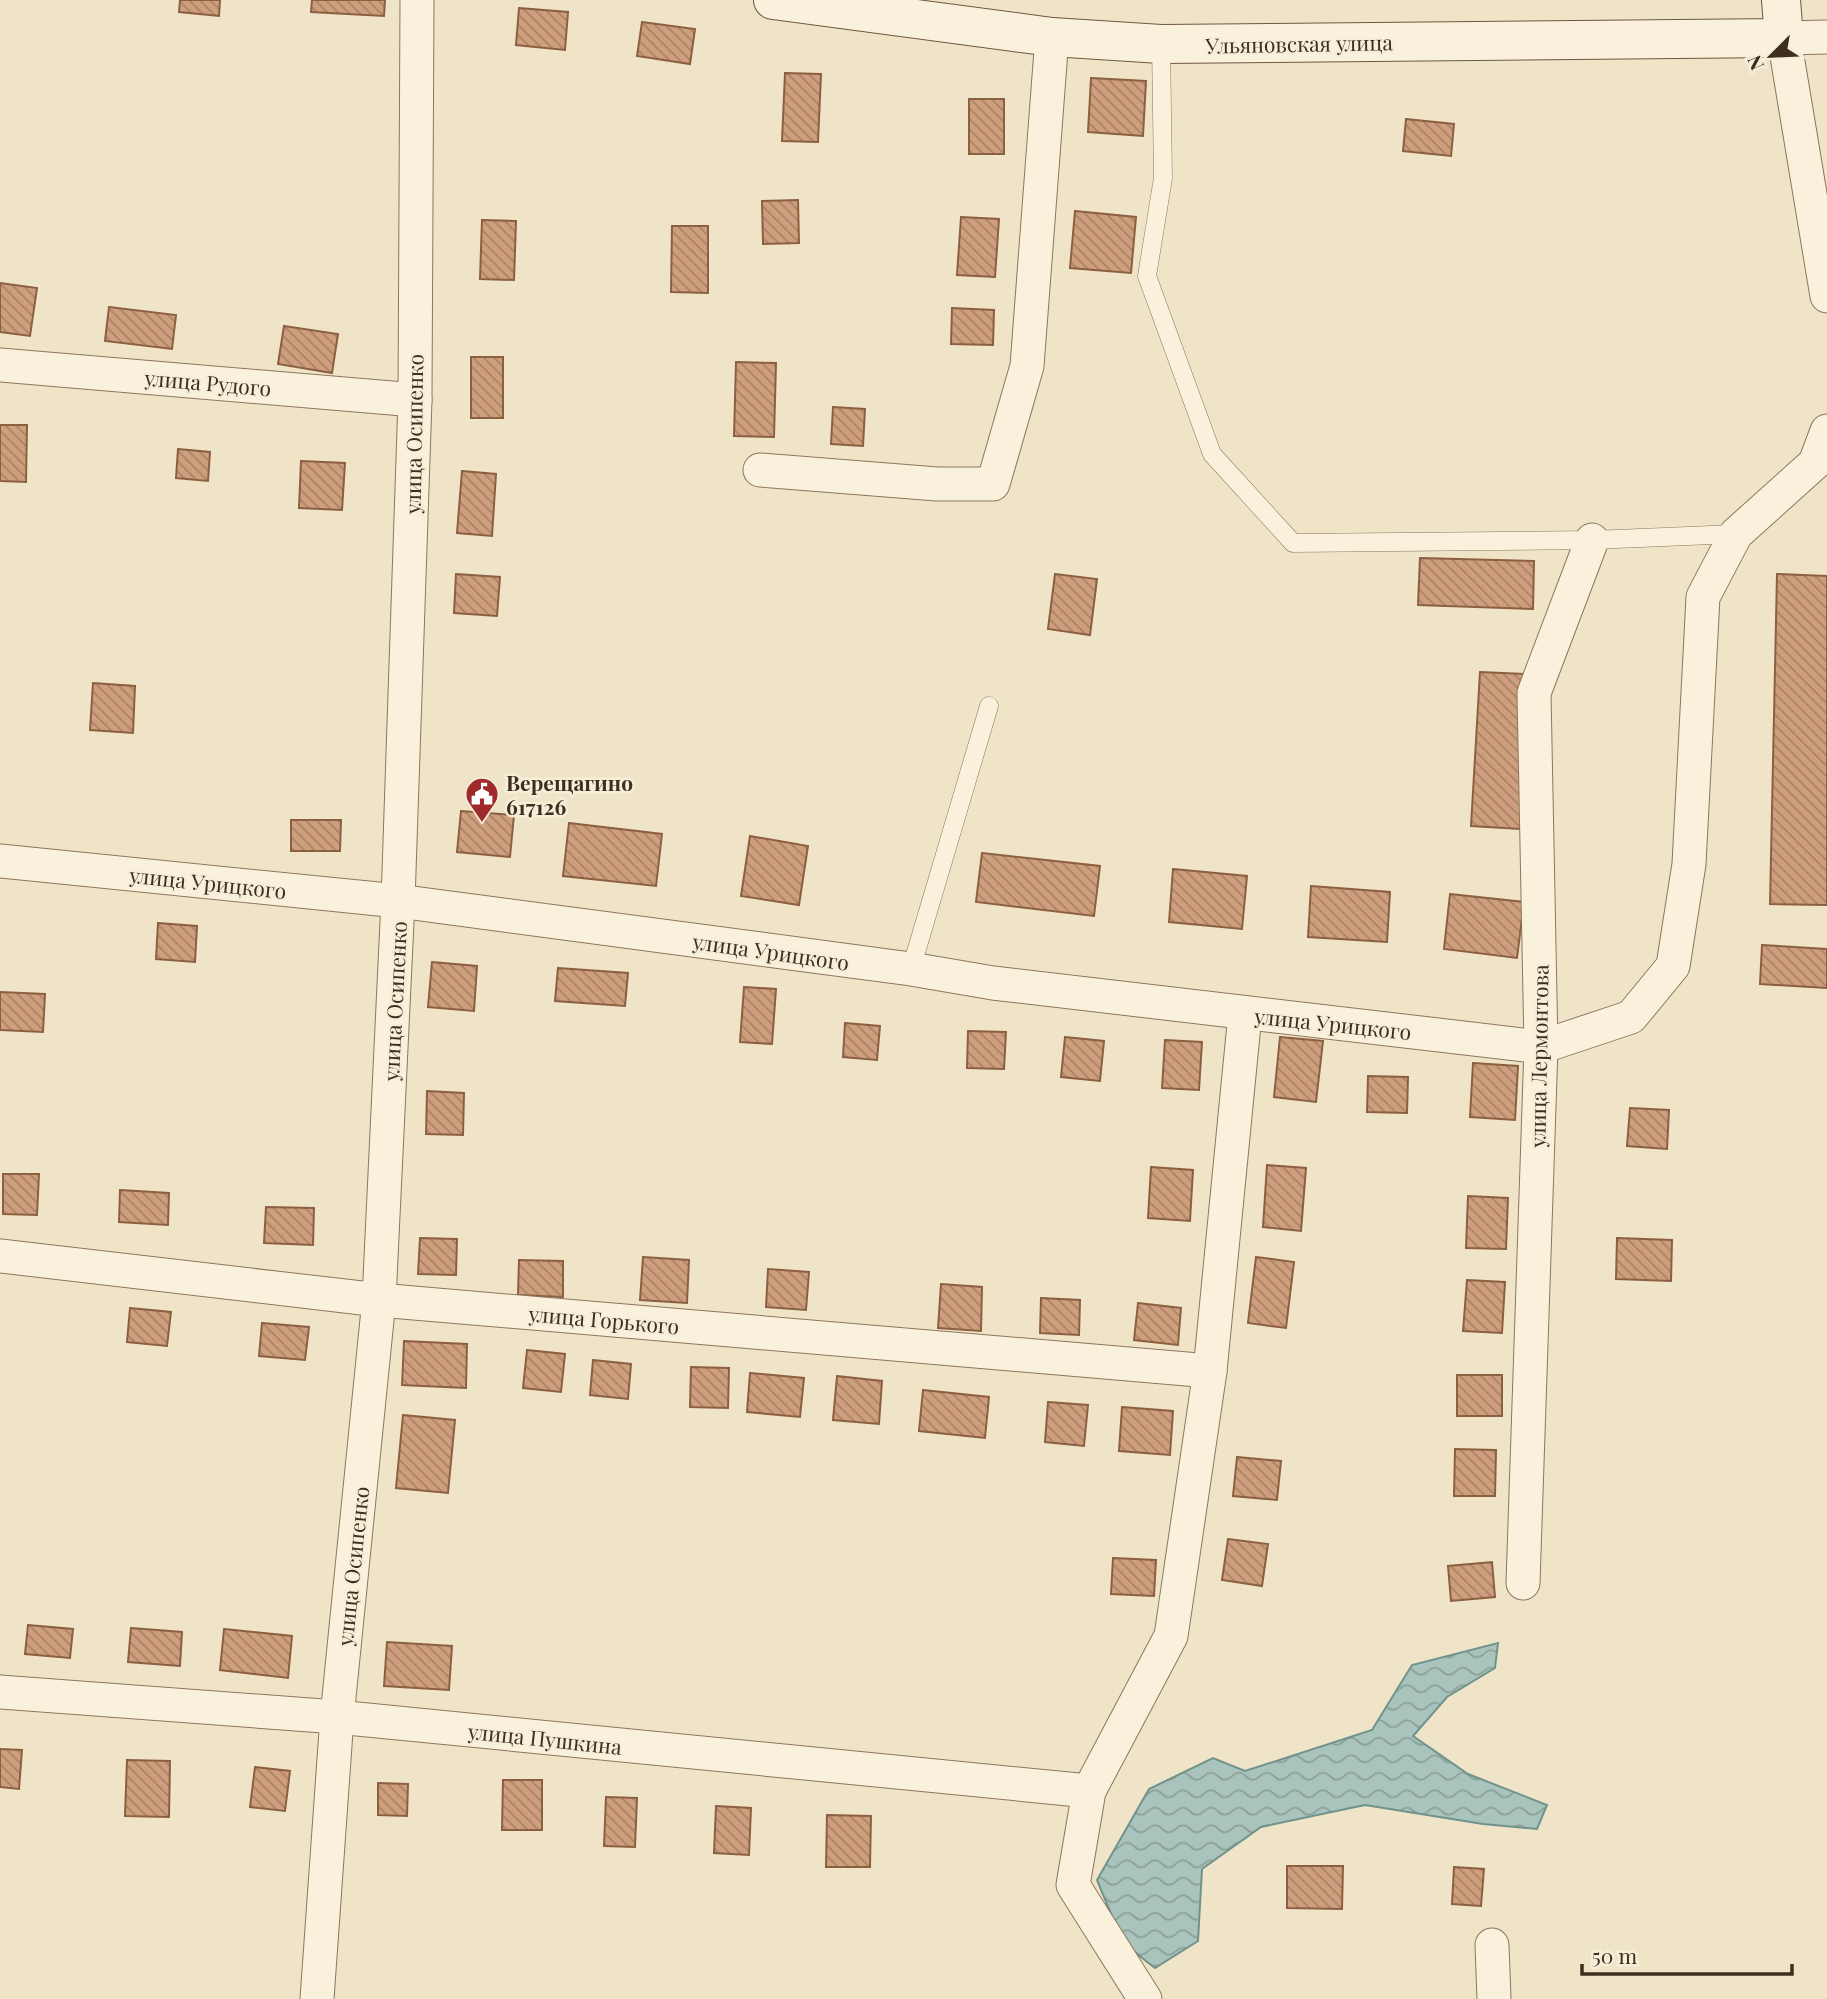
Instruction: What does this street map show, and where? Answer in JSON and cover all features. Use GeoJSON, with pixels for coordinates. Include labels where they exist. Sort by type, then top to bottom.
{"type":"FeatureCollection","features":[{"type":"Feature","properties":{"kind":"street","name":"улица Осипенко"},"geometry":{"type":"LineString","coordinates":[[317,1999],[337,1717],[379,1300],[398,901],[415,400],[417,0]]}},
{"type":"Feature","properties":{"kind":"street","name":"Ульяновская улица"},"geometry":{"type":"LineString","coordinates":[[773,0],[1052,37],[1161,44],[1827,37]]}},
{"type":"Feature","properties":{"kind":"street"},"geometry":{"type":"LineString","coordinates":[[1781,0],[1784,38],[1827,296]]}},
{"type":"Feature","properties":{"kind":"street"},"geometry":{"type":"LineString","coordinates":[[760,470],[937,484],[993,484],[1027,366],[1052,37]]}},
{"type":"Feature","properties":{"kind":"street","name":"улица Рудого"},"geometry":{"type":"LineString","coordinates":[[0,365],[415,400]]}},
{"type":"Feature","properties":{"kind":"street"},"geometry":{"type":"LineString","coordinates":[[1541,1047],[1631,1017],[1672,966],[1689,864],[1703,597],[1736,534],[1815,463],[1827,431]]}},
{"type":"Feature","properties":{"kind":"street","name":"улица Лермонтова"},"geometry":{"type":"LineString","coordinates":[[1523,1583],[1541,1047],[1534,693],[1592,540]]}},
{"type":"Feature","properties":{"kind":"street","name":"улица Урицкого"},"geometry":{"type":"LineString","coordinates":[[0,861],[398,901],[911,969],[993,983],[1541,1047]]}},
{"type":"Feature","properties":{"kind":"street"},"geometry":{"type":"LineString","coordinates":[[1145,1999],[1073,1885],[1089,1791],[1171,1636],[1210,1371],[1245,1014]]}},
{"type":"Feature","properties":{"kind":"street","name":"улица Горького"},"geometry":{"type":"LineString","coordinates":[[0,1256],[379,1300],[1210,1371]]}},
{"type":"Feature","properties":{"kind":"street","name":"улица Пушкина"},"geometry":{"type":"LineString","coordinates":[[0,1692],[337,1717],[1089,1791]]}},
{"type":"Feature","properties":{"kind":"street"},"geometry":{"type":"LineString","coordinates":[[1492,1945],[1494,1999]]}},
{"type":"Feature","properties":{"kind":"lane"},"geometry":{"type":"LineString","coordinates":[[1161,44],[1163,178],[1147,276],[1212,454],[1293,544],[1592,540],[1736,534]]}},
{"type":"Feature","properties":{"kind":"lane"},"geometry":{"type":"LineString","coordinates":[[911,969],[989,706]]}},
{"type":"Feature","properties":{"kind":"water"},"geometry":{"type":"Polygon","coordinates":[[[1498,1643],[1495,1668],[1447,1697],[1413,1736],[1468,1774],[1547,1805],[1537,1829],[1483,1824],[1365,1805],[1261,1827],[1202,1869],[1198,1941],[1155,1968],[1123,1943],[1097,1880],[1149,1789],[1213,1758],[1245,1771],[1372,1730],[1412,1665],[1498,1643]]]}},
{"type":"Feature","properties":{"kind":"building"},"geometry":{"type":"Polygon","coordinates":[[[180,0],[220,0],[219,16],[179,12],[180,0]]]}},
{"type":"Feature","properties":{"kind":"building"},"geometry":{"type":"Polygon","coordinates":[[[312,0],[385,0],[384,16],[311,12],[312,0]]]}},
{"type":"Feature","properties":{"kind":"building"},"geometry":{"type":"Polygon","coordinates":[[[519,8],[568,12],[565,50],[516,45],[519,8]]]}},
{"type":"Feature","properties":{"kind":"building"},"geometry":{"type":"Polygon","coordinates":[[[642,22],[695,29],[690,64],[637,56],[642,22]]]}},
{"type":"Feature","properties":{"kind":"building"},"geometry":{"type":"Polygon","coordinates":[[[785,73],[821,74],[818,142],[782,141],[785,73]]]}},
{"type":"Feature","properties":{"kind":"building"},"geometry":{"type":"Polygon","coordinates":[[[1091,78],[1146,81],[1143,136],[1088,132],[1091,78]]]}},
{"type":"Feature","properties":{"kind":"building"},"geometry":{"type":"Polygon","coordinates":[[[969,99],[1004,99],[1004,154],[969,154],[969,99]]]}},
{"type":"Feature","properties":{"kind":"building"},"geometry":{"type":"Polygon","coordinates":[[[1406,119],[1454,124],[1451,156],[1403,151],[1406,119]]]}},
{"type":"Feature","properties":{"kind":"building"},"geometry":{"type":"Polygon","coordinates":[[[798,200],[799,243],[763,244],[762,201],[798,200]]]}},
{"type":"Feature","properties":{"kind":"building"},"geometry":{"type":"Polygon","coordinates":[[[1075,211],[1136,217],[1131,273],[1070,268],[1075,211]]]}},
{"type":"Feature","properties":{"kind":"building"},"geometry":{"type":"Polygon","coordinates":[[[961,217],[999,219],[995,277],[957,275],[961,217]]]}},
{"type":"Feature","properties":{"kind":"building"},"geometry":{"type":"Polygon","coordinates":[[[482,220],[516,221],[514,280],[480,279],[482,220]]]}},
{"type":"Feature","properties":{"kind":"building"},"geometry":{"type":"Polygon","coordinates":[[[672,226],[708,226],[708,293],[671,292],[672,226]]]}},
{"type":"Feature","properties":{"kind":"building"},"geometry":{"type":"Polygon","coordinates":[[[0,283],[37,288],[30,336],[0,332],[0,283]]]}},
{"type":"Feature","properties":{"kind":"building"},"geometry":{"type":"Polygon","coordinates":[[[109,307],[176,315],[172,349],[105,341],[109,307]]]}},
{"type":"Feature","properties":{"kind":"building"},"geometry":{"type":"Polygon","coordinates":[[[952,308],[994,310],[993,345],[951,344],[952,308]]]}},
{"type":"Feature","properties":{"kind":"building"},"geometry":{"type":"Polygon","coordinates":[[[284,326],[338,334],[332,373],[278,364],[284,326]]]}},
{"type":"Feature","properties":{"kind":"building"},"geometry":{"type":"Polygon","coordinates":[[[471,357],[503,357],[503,418],[471,418],[471,357]]]}},
{"type":"Feature","properties":{"kind":"building"},"geometry":{"type":"Polygon","coordinates":[[[736,362],[776,363],[774,437],[734,436],[736,362]]]}},
{"type":"Feature","properties":{"kind":"building"},"geometry":{"type":"Polygon","coordinates":[[[833,407],[865,409],[863,446],[831,444],[833,407]]]}},
{"type":"Feature","properties":{"kind":"building"},"geometry":{"type":"Polygon","coordinates":[[[0,425],[27,425],[26,482],[0,481],[0,425]]]}},
{"type":"Feature","properties":{"kind":"building"},"geometry":{"type":"Polygon","coordinates":[[[178,449],[210,452],[208,481],[176,478],[178,449]]]}},
{"type":"Feature","properties":{"kind":"building"},"geometry":{"type":"Polygon","coordinates":[[[301,461],[345,463],[342,510],[299,508],[301,461]]]}},
{"type":"Feature","properties":{"kind":"building"},"geometry":{"type":"Polygon","coordinates":[[[462,471],[496,474],[492,536],[457,533],[462,471]]]}},
{"type":"Feature","properties":{"kind":"building"},"geometry":{"type":"Polygon","coordinates":[[[1420,558],[1534,561],[1533,609],[1418,605],[1420,558]]]}},
{"type":"Feature","properties":{"kind":"building"},"geometry":{"type":"Polygon","coordinates":[[[456,574],[500,577],[497,616],[454,613],[456,574]]]}},
{"type":"Feature","properties":{"kind":"building"},"geometry":{"type":"Polygon","coordinates":[[[1055,574],[1097,579],[1090,635],[1048,629],[1055,574]]]}},
{"type":"Feature","properties":{"kind":"building"},"geometry":{"type":"Polygon","coordinates":[[[1777,574],[1827,576],[1827,905],[1770,904],[1777,574]]]}},
{"type":"Feature","properties":{"kind":"building"},"geometry":{"type":"Polygon","coordinates":[[[1480,672],[1529,674],[1520,829],[1471,826],[1480,672]]]}},
{"type":"Feature","properties":{"kind":"building"},"geometry":{"type":"Polygon","coordinates":[[[93,683],[135,686],[133,733],[90,730],[93,683]]]}},
{"type":"Feature","properties":{"kind":"building"},"geometry":{"type":"Polygon","coordinates":[[[461,811],[514,815],[510,857],[457,852],[461,811]]]}},
{"type":"Feature","properties":{"kind":"building"},"geometry":{"type":"Polygon","coordinates":[[[291,820],[341,820],[340,851],[291,851],[291,820]]]}},
{"type":"Feature","properties":{"kind":"building"},"geometry":{"type":"Polygon","coordinates":[[[569,823],[662,834],[656,886],[563,876],[569,823]]]}},
{"type":"Feature","properties":{"kind":"building"},"geometry":{"type":"Polygon","coordinates":[[[750,836],[808,846],[799,905],[741,896],[750,836]]]}},
{"type":"Feature","properties":{"kind":"building"},"geometry":{"type":"Polygon","coordinates":[[[982,853],[1100,866],[1094,916],[976,902],[982,853]]]}},
{"type":"Feature","properties":{"kind":"building"},"geometry":{"type":"Polygon","coordinates":[[[1173,869],[1247,876],[1242,929],[1169,922],[1173,869]]]}},
{"type":"Feature","properties":{"kind":"building"},"geometry":{"type":"Polygon","coordinates":[[[1311,886],[1390,892],[1387,942],[1308,937],[1311,886]]]}},
{"type":"Feature","properties":{"kind":"building"},"geometry":{"type":"Polygon","coordinates":[[[1450,894],[1524,902],[1517,958],[1444,949],[1450,894]]]}},
{"type":"Feature","properties":{"kind":"building"},"geometry":{"type":"Polygon","coordinates":[[[158,923],[197,926],[195,962],[156,959],[158,923]]]}},
{"type":"Feature","properties":{"kind":"building"},"geometry":{"type":"Polygon","coordinates":[[[1762,945],[1827,949],[1827,988],[1760,984],[1762,945]]]}},
{"type":"Feature","properties":{"kind":"building"},"geometry":{"type":"Polygon","coordinates":[[[432,962],[477,966],[474,1011],[428,1007],[432,962]]]}},
{"type":"Feature","properties":{"kind":"building"},"geometry":{"type":"Polygon","coordinates":[[[558,968],[628,973],[625,1006],[555,1001],[558,968]]]}},
{"type":"Feature","properties":{"kind":"building"},"geometry":{"type":"Polygon","coordinates":[[[744,987],[776,989],[772,1044],[740,1042],[744,987]]]}},
{"type":"Feature","properties":{"kind":"building"},"geometry":{"type":"Polygon","coordinates":[[[0,992],[45,994],[43,1032],[0,1030],[0,992]]]}},
{"type":"Feature","properties":{"kind":"building"},"geometry":{"type":"Polygon","coordinates":[[[845,1023],[880,1026],[877,1060],[843,1057],[845,1023]]]}},
{"type":"Feature","properties":{"kind":"building"},"geometry":{"type":"Polygon","coordinates":[[[968,1031],[1006,1032],[1004,1069],[967,1068],[968,1031]]]}},
{"type":"Feature","properties":{"kind":"building"},"geometry":{"type":"Polygon","coordinates":[[[1065,1037],[1104,1041],[1100,1081],[1061,1077],[1065,1037]]]}},
{"type":"Feature","properties":{"kind":"building"},"geometry":{"type":"Polygon","coordinates":[[[1280,1037],[1323,1041],[1316,1102],[1274,1097],[1280,1037]]]}},
{"type":"Feature","properties":{"kind":"building"},"geometry":{"type":"Polygon","coordinates":[[[1165,1040],[1202,1042],[1199,1090],[1162,1088],[1165,1040]]]}},
{"type":"Feature","properties":{"kind":"building"},"geometry":{"type":"Polygon","coordinates":[[[1473,1063],[1518,1066],[1515,1120],[1470,1117],[1473,1063]]]}},
{"type":"Feature","properties":{"kind":"building"},"geometry":{"type":"Polygon","coordinates":[[[1368,1076],[1408,1077],[1407,1113],[1367,1112],[1368,1076]]]}},
{"type":"Feature","properties":{"kind":"building"},"geometry":{"type":"Polygon","coordinates":[[[427,1091],[464,1093],[463,1135],[426,1134],[427,1091]]]}},
{"type":"Feature","properties":{"kind":"building"},"geometry":{"type":"Polygon","coordinates":[[[1630,1108],[1669,1110],[1667,1149],[1627,1146],[1630,1108]]]}},
{"type":"Feature","properties":{"kind":"building"},"geometry":{"type":"Polygon","coordinates":[[[1267,1165],[1306,1168],[1301,1231],[1263,1227],[1267,1165]]]}},
{"type":"Feature","properties":{"kind":"building"},"geometry":{"type":"Polygon","coordinates":[[[1151,1167],[1193,1170],[1190,1221],[1148,1218],[1151,1167]]]}},
{"type":"Feature","properties":{"kind":"building"},"geometry":{"type":"Polygon","coordinates":[[[3,1174],[39,1174],[37,1215],[3,1214],[3,1174]]]}},
{"type":"Feature","properties":{"kind":"building"},"geometry":{"type":"Polygon","coordinates":[[[120,1190],[169,1193],[168,1225],[119,1222],[120,1190]]]}},
{"type":"Feature","properties":{"kind":"building"},"geometry":{"type":"Polygon","coordinates":[[[1468,1196],[1508,1198],[1506,1249],[1466,1248],[1468,1196]]]}},
{"type":"Feature","properties":{"kind":"building"},"geometry":{"type":"Polygon","coordinates":[[[266,1207],[314,1208],[313,1245],[264,1243],[266,1207]]]}},
{"type":"Feature","properties":{"kind":"building"},"geometry":{"type":"Polygon","coordinates":[[[420,1238],[457,1239],[456,1275],[418,1274],[420,1238]]]}},
{"type":"Feature","properties":{"kind":"building"},"geometry":{"type":"Polygon","coordinates":[[[1617,1238],[1672,1240],[1671,1281],[1616,1279],[1617,1238]]]}},
{"type":"Feature","properties":{"kind":"building"},"geometry":{"type":"Polygon","coordinates":[[[643,1257],[689,1260],[687,1303],[640,1300],[643,1257]]]}},
{"type":"Feature","properties":{"kind":"building"},"geometry":{"type":"Polygon","coordinates":[[[1256,1257],[1294,1262],[1286,1328],[1248,1323],[1256,1257]]]}},
{"type":"Feature","properties":{"kind":"building"},"geometry":{"type":"Polygon","coordinates":[[[519,1260],[563,1261],[563,1297],[518,1295],[519,1260]]]}},
{"type":"Feature","properties":{"kind":"building"},"geometry":{"type":"Polygon","coordinates":[[[768,1269],[809,1272],[806,1310],[766,1307],[768,1269]]]}},
{"type":"Feature","properties":{"kind":"building"},"geometry":{"type":"Polygon","coordinates":[[[1467,1280],[1505,1282],[1502,1333],[1463,1331],[1467,1280]]]}},
{"type":"Feature","properties":{"kind":"building"},"geometry":{"type":"Polygon","coordinates":[[[941,1284],[982,1287],[981,1331],[938,1328],[941,1284]]]}},
{"type":"Feature","properties":{"kind":"building"},"geometry":{"type":"Polygon","coordinates":[[[1041,1298],[1080,1300],[1079,1335],[1040,1333],[1041,1298]]]}},
{"type":"Feature","properties":{"kind":"building"},"geometry":{"type":"Polygon","coordinates":[[[1138,1303],[1181,1308],[1178,1345],[1134,1340],[1138,1303]]]}},
{"type":"Feature","properties":{"kind":"building"},"geometry":{"type":"Polygon","coordinates":[[[130,1308],[171,1312],[167,1346],[127,1342],[130,1308]]]}},
{"type":"Feature","properties":{"kind":"building"},"geometry":{"type":"Polygon","coordinates":[[[262,1323],[309,1327],[305,1360],[259,1356],[262,1323]]]}},
{"type":"Feature","properties":{"kind":"building"},"geometry":{"type":"Polygon","coordinates":[[[404,1341],[467,1344],[466,1388],[402,1385],[404,1341]]]}},
{"type":"Feature","properties":{"kind":"building"},"geometry":{"type":"Polygon","coordinates":[[[527,1350],[565,1354],[561,1392],[523,1388],[527,1350]]]}},
{"type":"Feature","properties":{"kind":"building"},"geometry":{"type":"Polygon","coordinates":[[[593,1360],[631,1364],[628,1399],[590,1395],[593,1360]]]}},
{"type":"Feature","properties":{"kind":"building"},"geometry":{"type":"Polygon","coordinates":[[[691,1367],[729,1368],[728,1408],[690,1407],[691,1367]]]}},
{"type":"Feature","properties":{"kind":"building"},"geometry":{"type":"Polygon","coordinates":[[[750,1373],[804,1378],[800,1417],[747,1412],[750,1373]]]}},
{"type":"Feature","properties":{"kind":"building"},"geometry":{"type":"Polygon","coordinates":[[[1457,1375],[1502,1375],[1502,1416],[1457,1416],[1457,1375]]]}},
{"type":"Feature","properties":{"kind":"building"},"geometry":{"type":"Polygon","coordinates":[[[837,1376],[882,1381],[879,1424],[833,1420],[837,1376]]]}},
{"type":"Feature","properties":{"kind":"building"},"geometry":{"type":"Polygon","coordinates":[[[923,1390],[989,1397],[985,1438],[919,1431],[923,1390]]]}},
{"type":"Feature","properties":{"kind":"building"},"geometry":{"type":"Polygon","coordinates":[[[1048,1402],[1088,1405],[1084,1446],[1045,1442],[1048,1402]]]}},
{"type":"Feature","properties":{"kind":"building"},"geometry":{"type":"Polygon","coordinates":[[[1122,1407],[1173,1411],[1170,1455],[1119,1451],[1122,1407]]]}},
{"type":"Feature","properties":{"kind":"building"},"geometry":{"type":"Polygon","coordinates":[[[403,1415],[455,1420],[448,1493],[396,1488],[403,1415]]]}},
{"type":"Feature","properties":{"kind":"building"},"geometry":{"type":"Polygon","coordinates":[[[1455,1449],[1496,1450],[1495,1496],[1454,1496],[1455,1449]]]}},
{"type":"Feature","properties":{"kind":"building"},"geometry":{"type":"Polygon","coordinates":[[[1237,1457],[1281,1461],[1277,1500],[1233,1496],[1237,1457]]]}},
{"type":"Feature","properties":{"kind":"building"},"geometry":{"type":"Polygon","coordinates":[[[1228,1539],[1268,1544],[1262,1586],[1222,1580],[1228,1539]]]}},
{"type":"Feature","properties":{"kind":"building"},"geometry":{"type":"Polygon","coordinates":[[[1113,1558],[1156,1560],[1154,1596],[1111,1594],[1113,1558]]]}},
{"type":"Feature","properties":{"kind":"building"},"geometry":{"type":"Polygon","coordinates":[[[1492,1562],[1495,1597],[1451,1601],[1448,1566],[1492,1562]]]}},
{"type":"Feature","properties":{"kind":"building"},"geometry":{"type":"Polygon","coordinates":[[[28,1625],[73,1629],[70,1658],[25,1654],[28,1625]]]}},
{"type":"Feature","properties":{"kind":"building"},"geometry":{"type":"Polygon","coordinates":[[[131,1628],[182,1632],[180,1666],[128,1662],[131,1628]]]}},
{"type":"Feature","properties":{"kind":"building"},"geometry":{"type":"Polygon","coordinates":[[[224,1629],[292,1636],[288,1678],[220,1670],[224,1629]]]}},
{"type":"Feature","properties":{"kind":"building"},"geometry":{"type":"Polygon","coordinates":[[[387,1642],[452,1646],[449,1690],[384,1686],[387,1642]]]}},
{"type":"Feature","properties":{"kind":"building"},"geometry":{"type":"Polygon","coordinates":[[[0,1749],[22,1750],[19,1789],[0,1787],[0,1749]]]}},
{"type":"Feature","properties":{"kind":"building"},"geometry":{"type":"Polygon","coordinates":[[[127,1760],[170,1761],[169,1817],[125,1816],[127,1760]]]}},
{"type":"Feature","properties":{"kind":"building"},"geometry":{"type":"Polygon","coordinates":[[[255,1767],[290,1771],[285,1811],[250,1807],[255,1767]]]}},
{"type":"Feature","properties":{"kind":"building"},"geometry":{"type":"Polygon","coordinates":[[[503,1780],[542,1780],[542,1830],[502,1830],[503,1780]]]}},
{"type":"Feature","properties":{"kind":"building"},"geometry":{"type":"Polygon","coordinates":[[[378,1783],[408,1784],[407,1816],[378,1815],[378,1783]]]}},
{"type":"Feature","properties":{"kind":"building"},"geometry":{"type":"Polygon","coordinates":[[[606,1797],[637,1798],[635,1847],[604,1846],[606,1797]]]}},
{"type":"Feature","properties":{"kind":"building"},"geometry":{"type":"Polygon","coordinates":[[[716,1806],[751,1808],[749,1855],[714,1853],[716,1806]]]}},
{"type":"Feature","properties":{"kind":"building"},"geometry":{"type":"Polygon","coordinates":[[[827,1815],[871,1816],[870,1867],[826,1867],[827,1815]]]}},
{"type":"Feature","properties":{"kind":"building"},"geometry":{"type":"Polygon","coordinates":[[[1287,1866],[1343,1866],[1342,1909],[1287,1908],[1287,1866]]]}},
{"type":"Feature","properties":{"kind":"building"},"geometry":{"type":"Polygon","coordinates":[[[1454,1867],[1484,1869],[1481,1906],[1452,1904],[1454,1867]]]}},
{"type":"Feature","properties":{"kind":"place","name":"Верещагино 617126"},"geometry":{"type":"Point","coordinates":[482,824]}}]}
